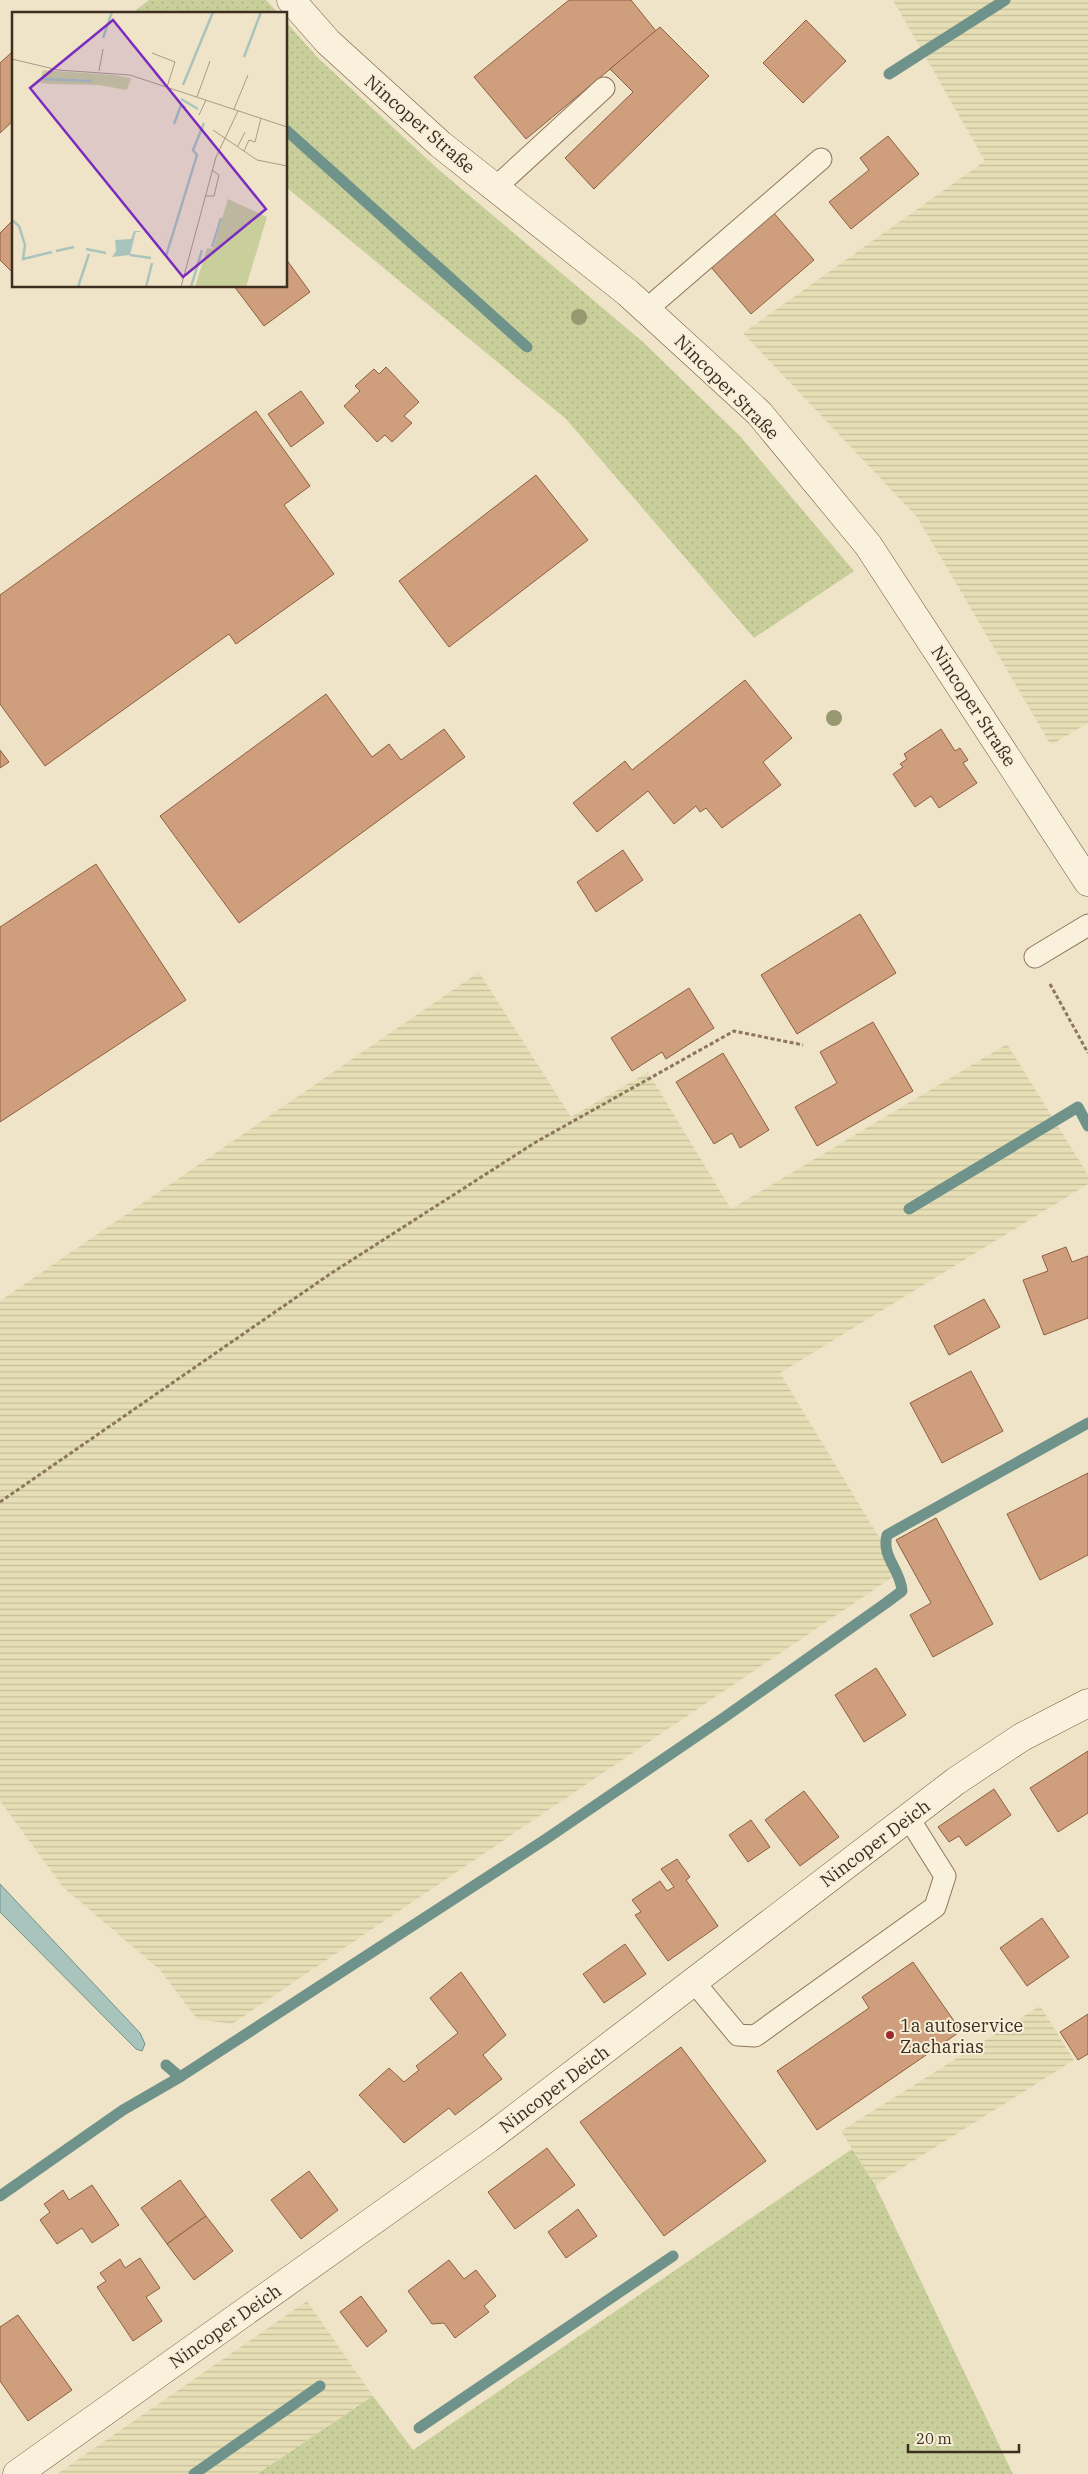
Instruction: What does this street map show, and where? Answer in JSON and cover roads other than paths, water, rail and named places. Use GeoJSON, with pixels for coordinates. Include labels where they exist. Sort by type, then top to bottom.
{"type":"FeatureCollection","features":[{"type":"Feature","properties":{"kind":"main road","name":"Nincoper Straße"},"geometry":{"type":"LineString","coordinates":[[291,0],[328,42],[440,144],[647,309],[759,413],[868,545],[1086,874]]}},
{"type":"Feature","properties":{"kind":"main road","name":"Nincoper Deich"},"geometry":{"type":"LineString","coordinates":[[18,2474],[488,2139],[956,1781],[1022,1737],[1088,1703]]}},
{"type":"Feature","properties":{"kind":"lane"},"geometry":{"type":"LineString","coordinates":[[495,188],[604,88]]}},
{"type":"Feature","properties":{"kind":"lane"},"geometry":{"type":"LineString","coordinates":[[647,309],[821,160]]}},
{"type":"Feature","properties":{"kind":"lane"},"geometry":{"type":"LineString","coordinates":[[1034,957],[1088,925]]}},
{"type":"Feature","properties":{"kind":"lane"},"geometry":{"type":"LineString","coordinates":[[694,1982],[738,2035],[755,2036],[935,1907],[945,1876],[908,1817]]}},
{"type":"Feature","properties":{"kind":"water"},"geometry":{"type":"Polygon","coordinates":[[[0,1884],[140,2033],[145,2044],[142,2051],[136,2049],[0,1912],[0,1884]]]}},
{"type":"Feature","properties":{"kind":"waterway"},"geometry":{"type":"LineString","coordinates":[[889,74],[1005,0]]}},
{"type":"Feature","properties":{"kind":"waterway"},"geometry":{"type":"LineString","coordinates":[[288,132],[527,347]]}},
{"type":"Feature","properties":{"kind":"waterway"},"geometry":{"type":"LineString","coordinates":[[909,1209],[1078,1107],[1088,1126]]}},
{"type":"Feature","properties":{"kind":"waterway"},"geometry":{"type":"LineString","coordinates":[[0,2196],[123,2110],[180,2077],[546,1839],[722,1719],[886,1603],[902,1591],[901,1583],[887,1550],[887,1535],[1088,1423]]}},
{"type":"Feature","properties":{"kind":"waterway"},"geometry":{"type":"LineString","coordinates":[[166,2065],[180,2077]]}},
{"type":"Feature","properties":{"kind":"waterway"},"geometry":{"type":"LineString","coordinates":[[419,2428],[673,2256]]}},
{"type":"Feature","properties":{"kind":"waterway"},"geometry":{"type":"LineString","coordinates":[[194,2474],[320,2386]]}},
{"type":"Feature","properties":{"kind":"place","name":"1a autoservice Zacharias"},"geometry":{"type":"Point","coordinates":[890,2035]}}]}
